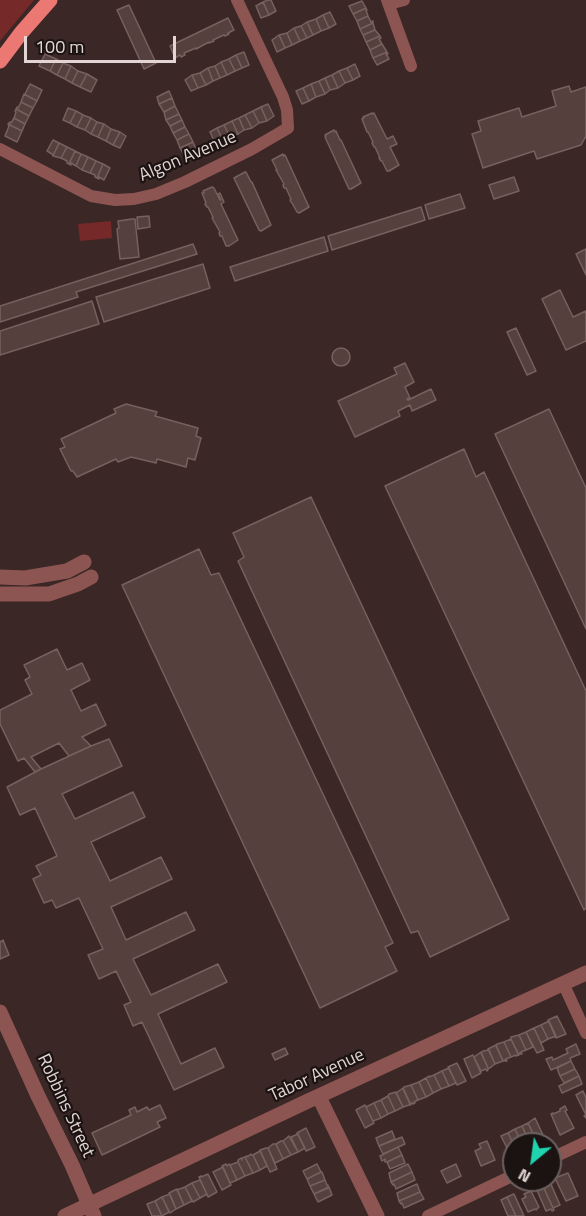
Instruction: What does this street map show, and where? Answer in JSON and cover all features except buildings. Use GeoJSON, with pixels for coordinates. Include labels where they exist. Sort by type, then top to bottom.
{"type":"FeatureCollection","features":[{"type":"Feature","properties":{"kind":"main road"},"geometry":{"type":"LineString","coordinates":[[0,61],[50,0]]}},
{"type":"Feature","properties":{"kind":"street","name":"Algon Avenue"},"geometry":{"type":"LineString","coordinates":[[0,149],[92,196],[115,200],[134,200],[185,182],[252,149],[288,128],[287,110],[282,97],[237,0]]}},
{"type":"Feature","properties":{"kind":"street"},"geometry":{"type":"LineString","coordinates":[[404,0],[388,2],[411,66]]}},
{"type":"Feature","properties":{"kind":"street"},"geometry":{"type":"LineString","coordinates":[[0,577],[25,578],[67,572],[84,562]]}},
{"type":"Feature","properties":{"kind":"street"},"geometry":{"type":"LineString","coordinates":[[0,594],[48,594],[91,577]]}},
{"type":"Feature","properties":{"kind":"street","name":"Tabor Avenue"},"geometry":{"type":"LineString","coordinates":[[65,1216],[92,1210],[319,1096],[586,973]]}},
{"type":"Feature","properties":{"kind":"street"},"geometry":{"type":"LineString","coordinates":[[563,983],[586,1033]]}},
{"type":"Feature","properties":{"kind":"street","name":"Robbins Street"},"geometry":{"type":"LineString","coordinates":[[0,1012],[92,1210]]}},
{"type":"Feature","properties":{"kind":"street"},"geometry":{"type":"LineString","coordinates":[[319,1096],[376,1216]]}},
{"type":"Feature","properties":{"kind":"street"},"geometry":{"type":"LineString","coordinates":[[562,1153],[586,1142]]}},
{"type":"Feature","properties":{"kind":"street"},"geometry":{"type":"LineString","coordinates":[[428,1216],[502,1182]]}},
{"type":"Feature","properties":{"kind":"shaded area"},"geometry":{"type":"Polygon","coordinates":[[[0,0],[34,0],[0,41],[0,0]]]}},
{"type":"Feature","properties":{"kind":"shaded area"},"geometry":{"type":"Polygon","coordinates":[[[111,221],[112,238],[80,241],[78,224],[111,221]]]}}]}
